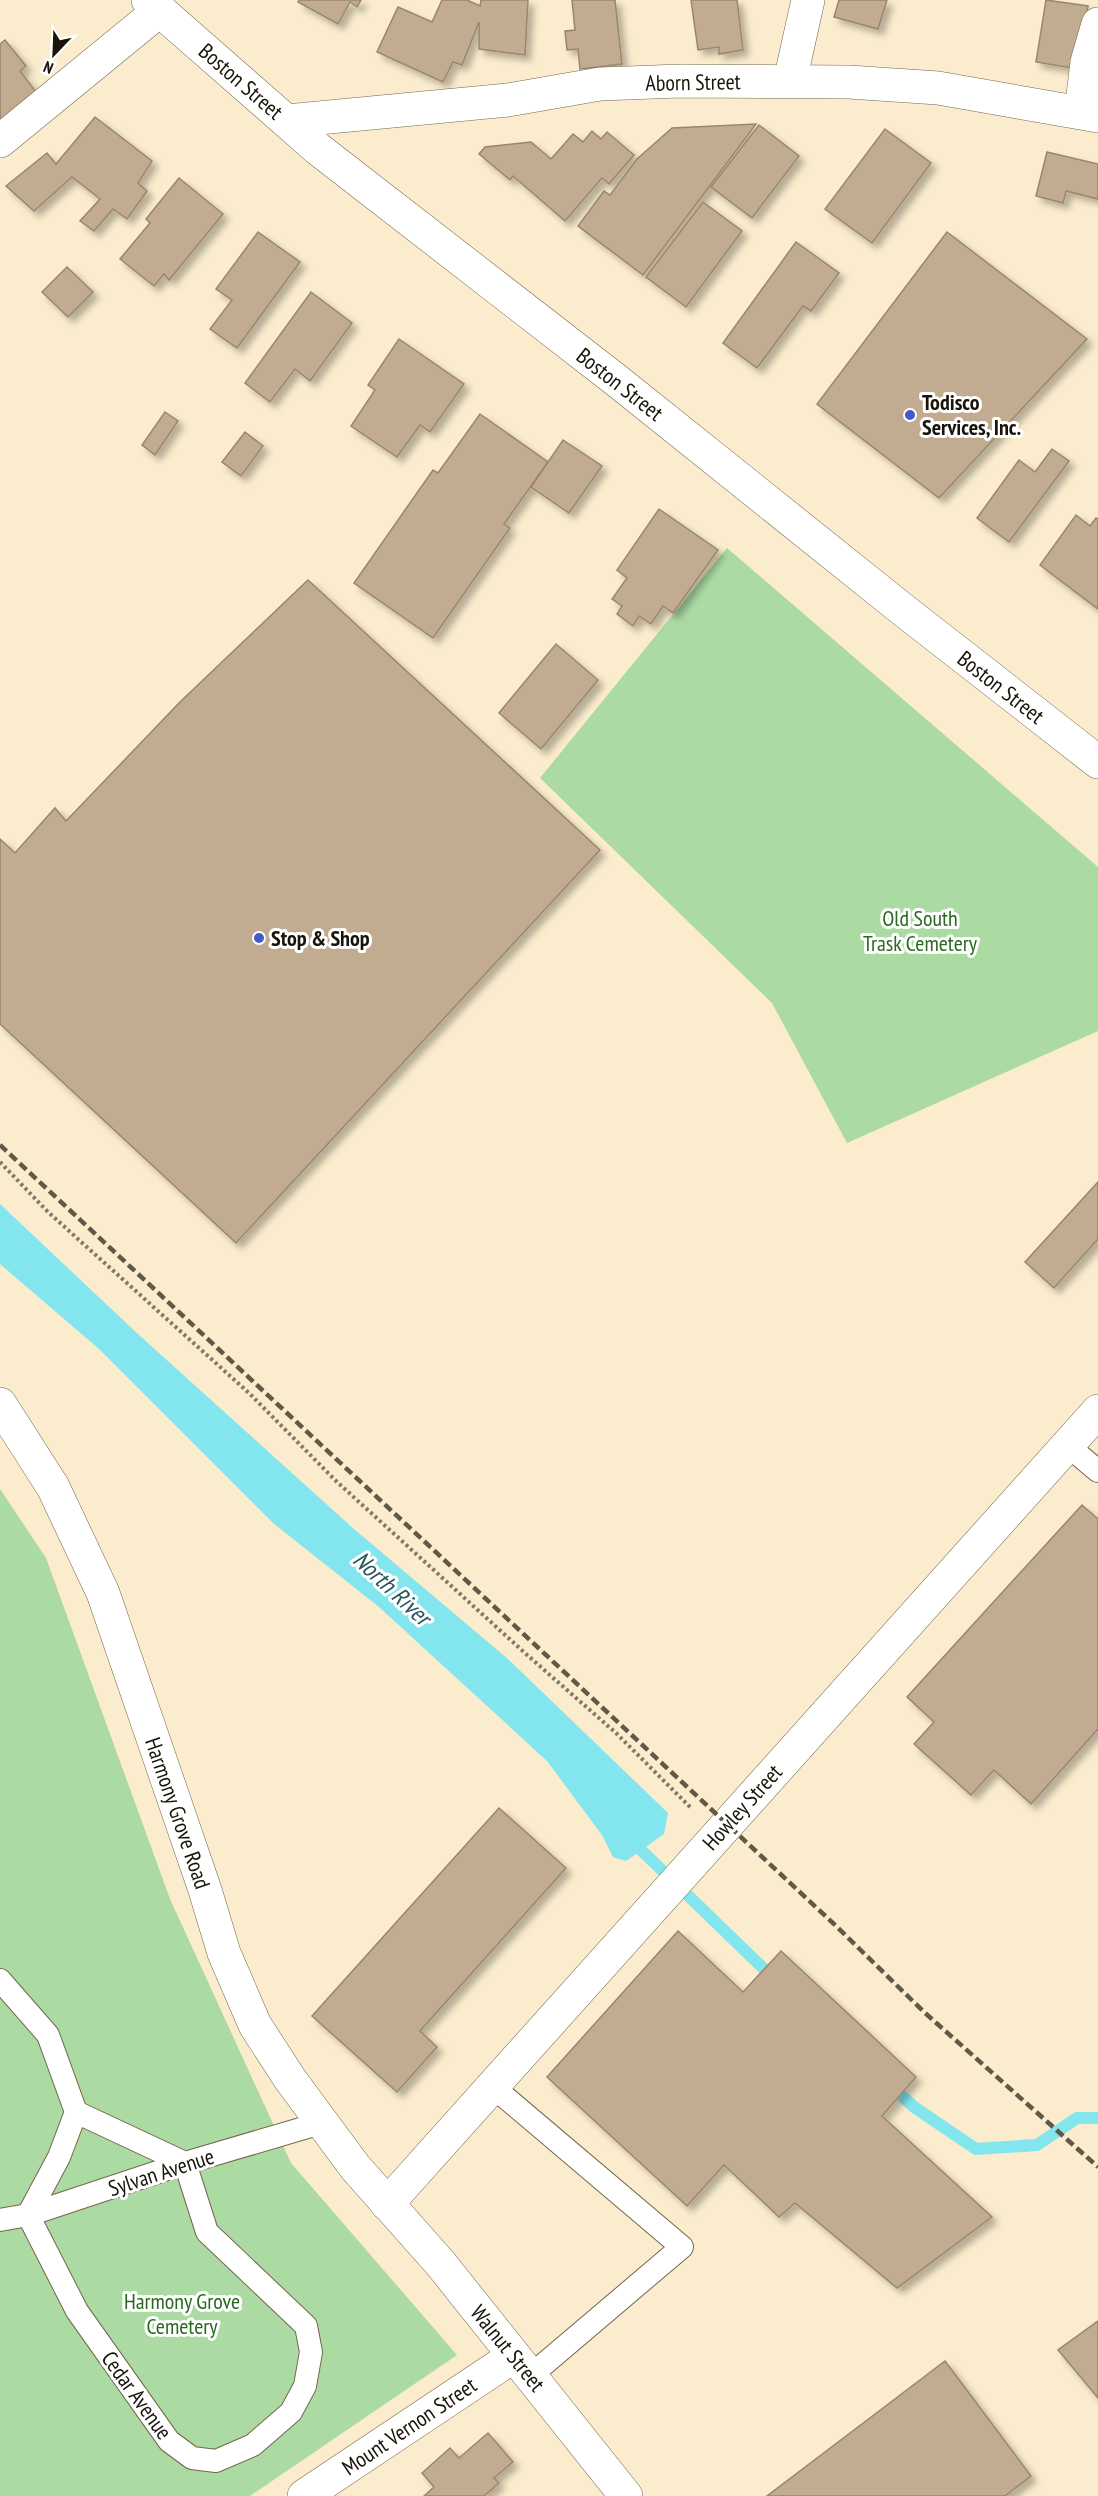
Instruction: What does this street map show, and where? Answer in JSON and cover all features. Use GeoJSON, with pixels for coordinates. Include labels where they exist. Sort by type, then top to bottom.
{"type":"FeatureCollection","features":[{"type":"Feature","properties":{"kind":"street"},"geometry":{"type":"LineString","coordinates":[[790,81],[808,0]]}},
{"type":"Feature","properties":{"kind":"street"},"geometry":{"type":"LineString","coordinates":[[0,141],[154,5]]}},
{"type":"Feature","properties":{"kind":"street","name":"Boston Street"},"geometry":{"type":"LineString","coordinates":[[154,5],[318,149],[634,394],[902,609],[1098,762]]}},
{"type":"Feature","properties":{"kind":"street"},"geometry":{"type":"LineString","coordinates":[[1089,114],[1086,62],[1098,24]]}},
{"type":"Feature","properties":{"kind":"street","name":"Aborn Street"},"geometry":{"type":"LineString","coordinates":[[287,121],[508,100],[600,84],[680,81],[849,82],[938,88],[1089,114]]}},
{"type":"Feature","properties":{"kind":"street","name":"Harmony Grove Road"},"geometry":{"type":"LineString","coordinates":[[0,1404],[53,1487],[103,1593],[205,1890],[224,1953],[255,2025],[321,2123],[387,2204]]}},
{"type":"Feature","properties":{"kind":"street","name":"Howley Street"},"geometry":{"type":"LineString","coordinates":[[387,2204],[1098,1411]]}},
{"type":"Feature","properties":{"kind":"street","name":"Walnut Street"},"geometry":{"type":"LineString","coordinates":[[387,2204],[441,2264],[626,2496]]}},
{"type":"Feature","properties":{"kind":"street","name":"Mount Vernon Street"},"geometry":{"type":"LineString","coordinates":[[304,2496],[522,2366]]}},
{"type":"Feature","properties":{"kind":"lane"},"geometry":{"type":"LineString","coordinates":[[1067,1445],[1098,1471]]}},
{"type":"Feature","properties":{"kind":"lane"},"geometry":{"type":"LineString","coordinates":[[0,1980],[48,2035],[76,2112],[59,2157],[28,2215]]}},
{"type":"Feature","properties":{"kind":"lane"},"geometry":{"type":"LineString","coordinates":[[492,2086],[574,2158],[682,2247],[522,2366]]}},
{"type":"Feature","properties":{"kind":"lane"},"geometry":{"type":"LineString","coordinates":[[76,2112],[185,2163]]}},
{"type":"Feature","properties":{"kind":"lane","name":"Sylvan Avenue"},"geometry":{"type":"LineString","coordinates":[[0,2220],[28,2215],[185,2163],[321,2123]]}},
{"type":"Feature","properties":{"kind":"lane","name":"Cedar Avenue"},"geometry":{"type":"LineString","coordinates":[[28,2215],[76,2311],[169,2441],[192,2458],[216,2462],[253,2445],[291,2412],[305,2386],[311,2352],[306,2326],[207,2232],[185,2163]]}},
{"type":"Feature","properties":{"kind":"path"},"geometry":{"type":"LineString","coordinates":[[0,1162],[48,1212],[249,1393],[336,1481],[616,1733],[711,1842]]}},
{"type":"Feature","properties":{"kind":"green space","name":"Old South Trask Cemetery"},"geometry":{"type":"Polygon","coordinates":[[[727,548],[1098,867],[1098,1031],[847,1143],[772,1003],[540,778],[727,548]]]}},
{"type":"Feature","properties":{"kind":"green space","name":"Harmony Grove Cemetery"},"geometry":{"type":"Polygon","coordinates":[[[0,1489],[46,1558],[170,1899],[291,2163],[457,2355],[250,2496],[0,2496],[0,1489]]]}},
{"type":"Feature","properties":{"kind":"water"},"geometry":{"type":"Polygon","coordinates":[[[0,1204],[139,1335],[354,1529],[508,1659],[668,1813],[664,1834],[626,1861],[613,1857],[602,1835],[547,1761],[379,1607],[273,1523],[99,1349],[0,1264],[0,1204]]]}},
{"type":"Feature","properties":{"kind":"building"},"geometry":{"type":"Polygon","coordinates":[[[299,0],[361,0],[357,7],[350,2],[338,24],[298,2],[299,0]]]}},
{"type":"Feature","properties":{"kind":"building"},"geometry":{"type":"Polygon","coordinates":[[[442,0],[467,0],[480,6],[481,0],[528,0],[525,55],[479,49],[479,22],[462,65],[453,62],[443,82],[377,52],[398,7],[432,22],[442,0]]]}},
{"type":"Feature","properties":{"kind":"building"},"geometry":{"type":"Polygon","coordinates":[[[572,0],[615,0],[622,64],[580,69],[578,49],[567,50],[565,31],[575,30],[572,0]]]}},
{"type":"Feature","properties":{"kind":"building"},"geometry":{"type":"Polygon","coordinates":[[[691,0],[737,0],[743,50],[719,54],[719,47],[698,50],[691,0]]]}},
{"type":"Feature","properties":{"kind":"building"},"geometry":{"type":"Polygon","coordinates":[[[839,0],[887,0],[878,29],[834,17],[839,0]]]}},
{"type":"Feature","properties":{"kind":"building"},"geometry":{"type":"Polygon","coordinates":[[[1046,0],[1088,6],[1078,69],[1036,62],[1046,0]]]}},
{"type":"Feature","properties":{"kind":"building"},"geometry":{"type":"Polygon","coordinates":[[[5,40],[26,66],[20,71],[36,92],[0,121],[0,44],[5,40]]]}},
{"type":"Feature","properties":{"kind":"building"},"geometry":{"type":"Polygon","coordinates":[[[95,117],[152,161],[138,183],[147,191],[127,219],[113,209],[94,231],[80,221],[100,199],[72,177],[34,211],[6,186],[47,153],[56,164],[95,117]]]}},
{"type":"Feature","properties":{"kind":"building"},"geometry":{"type":"Polygon","coordinates":[[[756,124],[643,275],[578,226],[604,191],[610,195],[637,159],[672,128],[756,124]]]}},
{"type":"Feature","properties":{"kind":"building"},"geometry":{"type":"Polygon","coordinates":[[[759,125],[799,156],[752,218],[711,187],[759,125]]]}},
{"type":"Feature","properties":{"kind":"building"},"geometry":{"type":"Polygon","coordinates":[[[885,129],[931,163],[872,243],[825,209],[885,129]]]}},
{"type":"Feature","properties":{"kind":"building"},"geometry":{"type":"Polygon","coordinates":[[[592,131],[601,139],[607,132],[634,155],[609,184],[602,178],[565,221],[513,176],[510,180],[479,154],[485,147],[531,142],[551,159],[573,134],[583,142],[592,131]]]}},
{"type":"Feature","properties":{"kind":"building"},"geometry":{"type":"Polygon","coordinates":[[[1047,152],[1098,164],[1098,199],[1066,191],[1063,203],[1036,196],[1047,152]]]}},
{"type":"Feature","properties":{"kind":"building"},"geometry":{"type":"Polygon","coordinates":[[[179,178],[223,214],[169,280],[164,274],[154,286],[120,259],[150,223],[146,219],[179,178]]]}},
{"type":"Feature","properties":{"kind":"building"},"geometry":{"type":"Polygon","coordinates":[[[703,202],[742,231],[686,307],[646,277],[703,202]]]}},
{"type":"Feature","properties":{"kind":"building"},"geometry":{"type":"Polygon","coordinates":[[[258,232],[300,262],[237,348],[210,329],[232,300],[216,289],[258,232]]]}},
{"type":"Feature","properties":{"kind":"building"},"geometry":{"type":"Polygon","coordinates":[[[947,232],[1087,339],[939,498],[817,404],[947,232]]]}},
{"type":"Feature","properties":{"kind":"building"},"geometry":{"type":"Polygon","coordinates":[[[796,242],[839,273],[811,311],[803,306],[757,368],[723,343],[796,242]]]}},
{"type":"Feature","properties":{"kind":"building"},"geometry":{"type":"Polygon","coordinates":[[[67,267],[93,292],[68,317],[42,292],[67,267]]]}},
{"type":"Feature","properties":{"kind":"building"},"geometry":{"type":"Polygon","coordinates":[[[311,292],[352,323],[310,381],[295,369],[270,402],[245,383],[311,292]]]}},
{"type":"Feature","properties":{"kind":"building"},"geometry":{"type":"Polygon","coordinates":[[[399,339],[464,384],[430,432],[420,425],[397,457],[351,426],[375,390],[368,385],[399,339]]]}},
{"type":"Feature","properties":{"kind":"building"},"geometry":{"type":"Polygon","coordinates":[[[165,412],[178,421],[155,455],[142,445],[165,412]]]}},
{"type":"Feature","properties":{"kind":"building"},"geometry":{"type":"Polygon","coordinates":[[[480,414],[548,462],[504,524],[510,528],[433,638],[354,583],[433,470],[438,473],[480,414]]]}},
{"type":"Feature","properties":{"kind":"building"},"geometry":{"type":"Polygon","coordinates":[[[245,432],[263,446],[241,476],[222,462],[245,432]]]}},
{"type":"Feature","properties":{"kind":"building"},"geometry":{"type":"Polygon","coordinates":[[[563,440],[602,466],[569,513],[531,487],[563,440]]]}},
{"type":"Feature","properties":{"kind":"building"},"geometry":{"type":"Polygon","coordinates":[[[1052,449],[1069,461],[1009,542],[977,518],[1019,460],[1035,472],[1052,449]]]}},
{"type":"Feature","properties":{"kind":"building"},"geometry":{"type":"Polygon","coordinates":[[[659,509],[718,550],[673,613],[663,606],[651,624],[639,616],[633,626],[617,614],[622,606],[612,599],[627,578],[617,570],[659,509]]]}},
{"type":"Feature","properties":{"kind":"building"},"geometry":{"type":"Polygon","coordinates":[[[1076,515],[1090,526],[1096,518],[1098,519],[1098,609],[1040,565],[1076,515]]]}},
{"type":"Feature","properties":{"kind":"building","name":"Stop & Shop"},"geometry":{"type":"Polygon","coordinates":[[[308,580],[600,850],[236,1243],[0,1024],[0,839],[15,853],[55,808],[66,821],[180,702],[308,580]]]}},
{"type":"Feature","properties":{"kind":"building"},"geometry":{"type":"Polygon","coordinates":[[[556,644],[598,680],[541,749],[499,713],[556,644]]]}},
{"type":"Feature","properties":{"kind":"building"},"geometry":{"type":"Polygon","coordinates":[[[1098,1182],[1098,1239],[1054,1288],[1025,1262],[1098,1182]]]}},
{"type":"Feature","properties":{"kind":"building"},"geometry":{"type":"Polygon","coordinates":[[[1082,1505],[1098,1519],[1098,1729],[1031,1804],[994,1770],[971,1795],[914,1744],[934,1722],[907,1697],[1082,1505]]]}},
{"type":"Feature","properties":{"kind":"building"},"geometry":{"type":"Polygon","coordinates":[[[499,1808],[566,1868],[420,2031],[437,2047],[397,2092],[312,2016],[499,1808]]]}},
{"type":"Feature","properties":{"kind":"building"},"geometry":{"type":"Polygon","coordinates":[[[678,1931],[743,1992],[781,1951],[916,2077],[882,2116],[992,2217],[897,2288],[795,2203],[779,2217],[724,2165],[687,2206],[547,2077],[678,1931]]]}},
{"type":"Feature","properties":{"kind":"building"},"geometry":{"type":"Polygon","coordinates":[[[1098,2321],[1098,2398],[1058,2350],[1098,2321]]]}},
{"type":"Feature","properties":{"kind":"building"},"geometry":{"type":"Polygon","coordinates":[[[945,2361],[1031,2476],[1005,2496],[767,2496],[945,2361]]]}},
{"type":"Feature","properties":{"kind":"building"},"geometry":{"type":"Polygon","coordinates":[[[488,2433],[513,2462],[494,2478],[499,2483],[484,2496],[424,2496],[434,2487],[422,2473],[450,2448],[459,2458],[488,2433]]]}},
{"type":"Feature","properties":{"kind":"waterway","name":"North River"},"geometry":{"type":"LineString","coordinates":[[640,1849],[765,1970]]}},
{"type":"Feature","properties":{"kind":"waterway","name":"North River"},"geometry":{"type":"LineString","coordinates":[[900,2094],[914,2107],[976,2149],[1037,2145],[1077,2118],[1098,2118]]}},
{"type":"Feature","properties":{"kind":"railway"},"geometry":{"type":"LineString","coordinates":[[0,1145],[834,1924],[924,2012],[1098,2167]]}},
{"type":"Feature","properties":{"kind":"place","name":"Todisco Services, Inc."},"geometry":{"type":"Point","coordinates":[910,415]}},
{"type":"Feature","properties":{"kind":"place","name":"Stop & Shop"},"geometry":{"type":"Point","coordinates":[259,938]}}]}
